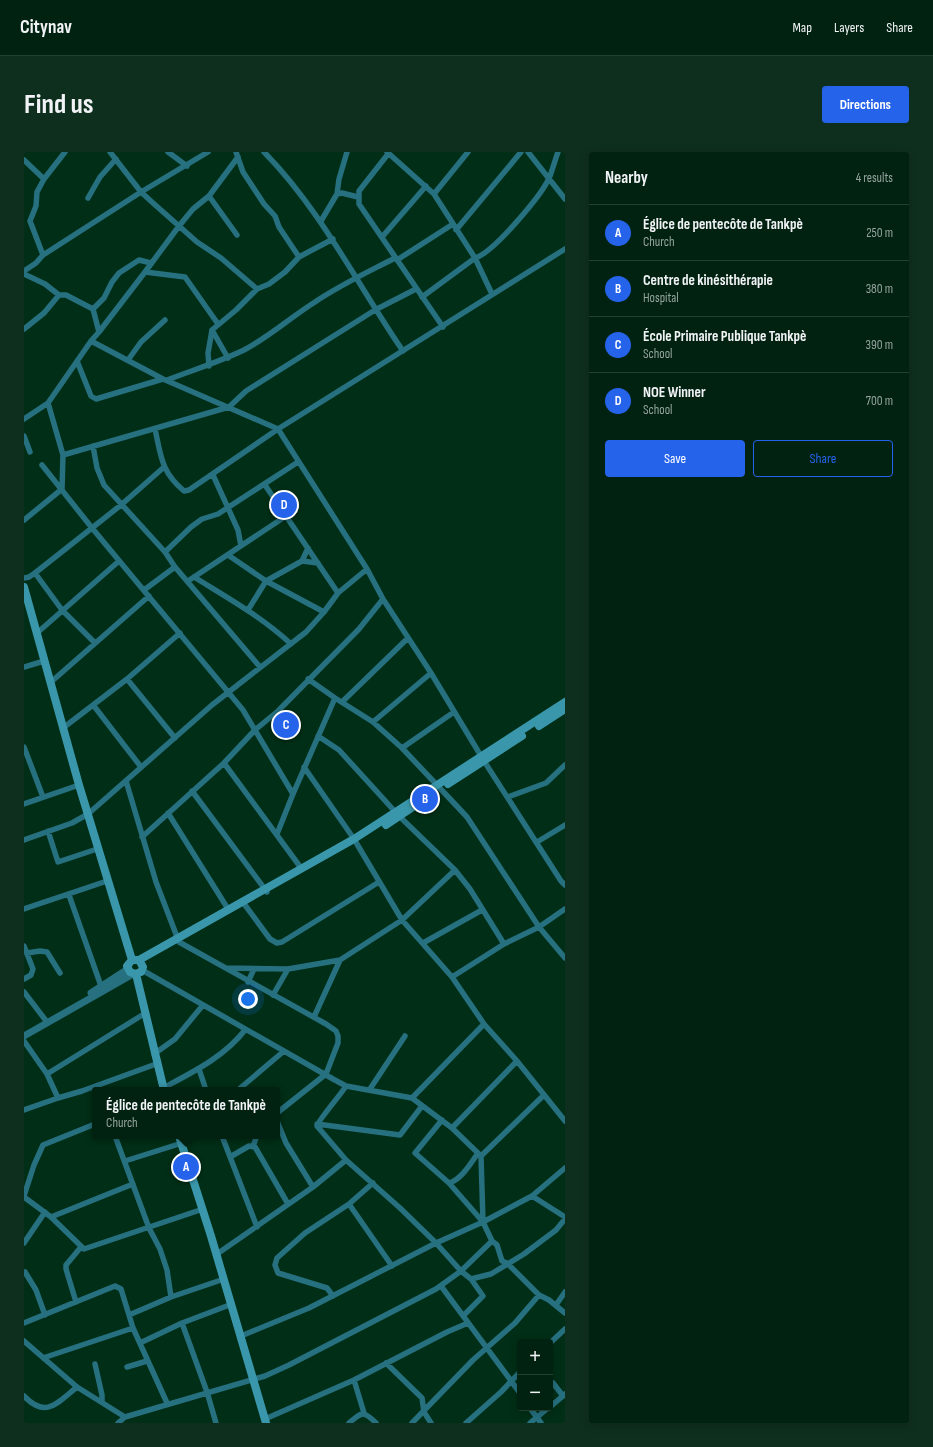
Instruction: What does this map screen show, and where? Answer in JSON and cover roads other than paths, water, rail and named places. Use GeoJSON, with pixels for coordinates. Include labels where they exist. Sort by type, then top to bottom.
{"type":"FeatureCollection","features":[{"type":"Feature","properties":{"kind":"main road"},"geometry":{"type":"LineString","coordinates":[[24,587],[97,849],[136,967],[144,1014],[162,1087]]}},
{"type":"Feature","properties":{"kind":"main road"},"geometry":{"type":"LineString","coordinates":[[136,967],[228,909],[355,841],[398,814],[565,702]]}},
{"type":"Feature","properties":{"kind":"main road"},"geometry":{"type":"LineString","coordinates":[[482,758],[565,709]]}},
{"type":"Feature","properties":{"kind":"main road"},"geometry":{"type":"LineString","coordinates":[[178,940],[245,905],[301,868],[355,841]]}},
{"type":"Feature","properties":{"kind":"main road"},"geometry":{"type":"LineString","coordinates":[[180,1140],[217,1254],[266,1421]]}},
{"type":"Feature","properties":{"kind":"street"},"geometry":{"type":"LineString","coordinates":[[43,256],[30,221],[36,206],[37,192],[44,179],[65,152]]}},
{"type":"Feature","properties":{"kind":"street"},"geometry":{"type":"LineString","coordinates":[[110,152],[141,192],[197,242],[221,258],[257,289]]}},
{"type":"Feature","properties":{"kind":"street"},"geometry":{"type":"LineString","coordinates":[[168,152],[187,166]]}},
{"type":"Feature","properties":{"kind":"street"},"geometry":{"type":"LineString","coordinates":[[99,332],[93,309],[66,295],[59,295],[24,272],[43,256],[141,192],[187,166],[208,152]]}},
{"type":"Feature","properties":{"kind":"street"},"geometry":{"type":"LineString","coordinates":[[264,152],[321,221],[375,310],[403,351]]}},
{"type":"Feature","properties":{"kind":"street"},"geometry":{"type":"LineString","coordinates":[[321,221],[337,194],[339,179],[347,152]]}},
{"type":"Feature","properties":{"kind":"street"},"geometry":{"type":"LineString","coordinates":[[434,194],[468,152]]}},
{"type":"Feature","properties":{"kind":"street"},"geometry":{"type":"LineString","coordinates":[[456,230],[521,152]]}},
{"type":"Feature","properties":{"kind":"street"},"geometry":{"type":"LineString","coordinates":[[528,152],[550,177],[565,199]]}},
{"type":"Feature","properties":{"kind":"street"},"geometry":{"type":"LineString","coordinates":[[422,297],[475,258],[485,254],[517,222],[550,177],[558,152]]}},
{"type":"Feature","properties":{"kind":"street"},"geometry":{"type":"LineString","coordinates":[[443,327],[359,204],[359,191],[388,153],[434,194],[475,258],[492,294]]}},
{"type":"Feature","properties":{"kind":"street"},"geometry":{"type":"LineString","coordinates":[[24,419],[48,403],[91,340],[99,332],[192,209],[209,196],[237,154]]}},
{"type":"Feature","properties":{"kind":"street"},"geometry":{"type":"LineString","coordinates":[[237,154],[243,172],[264,204],[275,216],[279,227],[299,257]]}},
{"type":"Feature","properties":{"kind":"street"},"geometry":{"type":"LineString","coordinates":[[88,198],[100,177],[116,159]]}},
{"type":"Feature","properties":{"kind":"street"},"geometry":{"type":"LineString","coordinates":[[24,160],[44,179]]}},
{"type":"Feature","properties":{"kind":"street"},"geometry":{"type":"LineString","coordinates":[[382,237],[426,186]]}},
{"type":"Feature","properties":{"kind":"street"},"geometry":{"type":"LineString","coordinates":[[337,194],[342,193],[358,197]]}},
{"type":"Feature","properties":{"kind":"street"},"geometry":{"type":"LineString","coordinates":[[209,196],[237,235]]}},
{"type":"Feature","properties":{"kind":"street"},"geometry":{"type":"LineString","coordinates":[[24,223],[30,221]]}},
{"type":"Feature","properties":{"kind":"street"},"geometry":{"type":"LineString","coordinates":[[78,361],[92,396],[96,399],[209,366],[228,358],[265,337],[316,300],[356,278],[396,259],[452,224]]}},
{"type":"Feature","properties":{"kind":"street"},"geometry":{"type":"LineString","coordinates":[[209,366],[208,353],[212,330],[236,310],[257,289],[269,284],[285,272],[299,257],[333,240]]}},
{"type":"Feature","properties":{"kind":"street"},"geometry":{"type":"LineString","coordinates":[[155,429],[163,468],[184,491],[189,490],[278,429],[443,327],[492,294],[565,249]]}},
{"type":"Feature","properties":{"kind":"street"},"geometry":{"type":"LineString","coordinates":[[93,309],[104,298],[112,282],[119,273],[139,260],[151,263]]}},
{"type":"Feature","properties":{"kind":"street"},"geometry":{"type":"LineString","coordinates":[[145,272],[185,277],[218,324]]}},
{"type":"Feature","properties":{"kind":"street"},"geometry":{"type":"LineString","coordinates":[[63,455],[229,407],[246,391],[375,310],[416,289]]}},
{"type":"Feature","properties":{"kind":"street"},"geometry":{"type":"LineString","coordinates":[[24,329],[44,313],[59,295]]}},
{"type":"Feature","properties":{"kind":"street"},"geometry":{"type":"LineString","coordinates":[[128,360],[141,342],[165,320]]}},
{"type":"Feature","properties":{"kind":"street"},"geometry":{"type":"LineString","coordinates":[[212,330],[228,358]]}},
{"type":"Feature","properties":{"kind":"street"},"geometry":{"type":"LineString","coordinates":[[91,340],[165,379],[278,429],[367,570],[383,599],[431,673],[482,758],[561,881],[565,883]]}},
{"type":"Feature","properties":{"kind":"street"},"geometry":{"type":"LineString","coordinates":[[24,520],[62,489],[63,455],[48,403]]}},
{"type":"Feature","properties":{"kind":"street"},"geometry":{"type":"LineString","coordinates":[[24,436],[30,452]]}},
{"type":"Feature","properties":{"kind":"street"},"geometry":{"type":"LineString","coordinates":[[93,446],[97,468],[104,485],[165,552],[175,566],[260,667]]}},
{"type":"Feature","properties":{"kind":"street"},"geometry":{"type":"LineString","coordinates":[[165,552],[190,527],[202,519],[218,514],[228,506],[298,462]]}},
{"type":"Feature","properties":{"kind":"street"},"geometry":{"type":"LineString","coordinates":[[42,464],[92,528],[243,710],[293,794]]}},
{"type":"Feature","properties":{"kind":"street"},"geometry":{"type":"LineString","coordinates":[[24,578],[35,573],[92,528],[163,468]]}},
{"type":"Feature","properties":{"kind":"street"},"geometry":{"type":"LineString","coordinates":[[213,475],[238,530],[241,546]]}},
{"type":"Feature","properties":{"kind":"street"},"geometry":{"type":"LineString","coordinates":[[265,484],[338,593]]}},
{"type":"Feature","properties":{"kind":"street"},"geometry":{"type":"LineString","coordinates":[[188,581],[286,516]]}},
{"type":"Feature","properties":{"kind":"street"},"geometry":{"type":"LineString","coordinates":[[248,610],[266,581],[302,561],[308,548]]}},
{"type":"Feature","properties":{"kind":"street"},"geometry":{"type":"LineString","coordinates":[[228,555],[266,581],[324,612]]}},
{"type":"Feature","properties":{"kind":"street"},"geometry":{"type":"LineString","coordinates":[[37,633],[119,561]]}},
{"type":"Feature","properties":{"kind":"street"},"geometry":{"type":"LineString","coordinates":[[302,561],[318,563]]}},
{"type":"Feature","properties":{"kind":"street"},"geometry":{"type":"LineString","coordinates":[[144,590],[175,566]]}},
{"type":"Feature","properties":{"kind":"street"},"geometry":{"type":"LineString","coordinates":[[24,840],[72,823],[88,814],[228,692],[306,632],[324,612],[338,593],[367,570]]}},
{"type":"Feature","properties":{"kind":"street"},"geometry":{"type":"LineString","coordinates":[[35,573],[62,610],[95,644]]}},
{"type":"Feature","properties":{"kind":"street"},"geometry":{"type":"LineString","coordinates":[[194,577],[248,610],[278,632],[291,644]]}},
{"type":"Feature","properties":{"kind":"street"},"geometry":{"type":"LineString","coordinates":[[51,682],[149,596]]}},
{"type":"Feature","properties":{"kind":"street"},"geometry":{"type":"LineString","coordinates":[[142,837],[224,763],[255,730],[278,711],[359,629],[383,599]]}},
{"type":"Feature","properties":{"kind":"street"},"geometry":{"type":"LineString","coordinates":[[63,728],[94,706],[180,633]]}},
{"type":"Feature","properties":{"kind":"street"},"geometry":{"type":"LineString","coordinates":[[342,702],[408,638]]}},
{"type":"Feature","properties":{"kind":"street"},"geometry":{"type":"LineString","coordinates":[[24,667],[44,661]]}},
{"type":"Feature","properties":{"kind":"street"},"geometry":{"type":"LineString","coordinates":[[373,722],[431,673]]}},
{"type":"Feature","properties":{"kind":"street"},"geometry":{"type":"LineString","coordinates":[[127,679],[175,738]]}},
{"type":"Feature","properties":{"kind":"street"},"geometry":{"type":"LineString","coordinates":[[308,679],[373,722],[402,748],[467,817],[539,927],[565,958]]}},
{"type":"Feature","properties":{"kind":"street"},"geometry":{"type":"LineString","coordinates":[[278,834],[293,794],[335,698]]}},
{"type":"Feature","properties":{"kind":"street"},"geometry":{"type":"LineString","coordinates":[[94,706],[142,767]]}},
{"type":"Feature","properties":{"kind":"street"},"geometry":{"type":"LineString","coordinates":[[402,748],[454,712]]}},
{"type":"Feature","properties":{"kind":"street"},"geometry":{"type":"LineString","coordinates":[[318,736],[339,750],[398,814],[455,870],[470,889],[504,944]]}},
{"type":"Feature","properties":{"kind":"street"},"geometry":{"type":"LineString","coordinates":[[24,746],[43,797]]}},
{"type":"Feature","properties":{"kind":"street"},"geometry":{"type":"LineString","coordinates":[[224,763],[278,834],[301,868]]}},
{"type":"Feature","properties":{"kind":"street"},"geometry":{"type":"LineString","coordinates":[[508,798],[546,783],[565,766]]}},
{"type":"Feature","properties":{"kind":"street"},"geometry":{"type":"LineString","coordinates":[[304,768],[355,841],[402,920],[452,977],[484,1024],[517,1061],[565,1121]]}},
{"type":"Feature","properties":{"kind":"street"},"geometry":{"type":"LineString","coordinates":[[126,781],[142,837],[178,940],[223,968],[314,1017],[331,1028],[338,1036],[338,1043],[326,1074],[280,1111]]}},
{"type":"Feature","properties":{"kind":"street"},"geometry":{"type":"LineString","coordinates":[[24,804],[79,785]]}},
{"type":"Feature","properties":{"kind":"street"},"geometry":{"type":"LineString","coordinates":[[192,791],[266,890]]}},
{"type":"Feature","properties":{"kind":"street"},"geometry":{"type":"LineString","coordinates":[[168,813],[228,909]]}},
{"type":"Feature","properties":{"kind":"street"},"geometry":{"type":"LineString","coordinates":[[536,842],[565,825]]}},
{"type":"Feature","properties":{"kind":"street"},"geometry":{"type":"LineString","coordinates":[[48,831],[58,862],[97,849]]}},
{"type":"Feature","properties":{"kind":"street"},"geometry":{"type":"LineString","coordinates":[[223,968],[288,968],[340,960],[402,920],[455,870]]}},
{"type":"Feature","properties":{"kind":"street"},"geometry":{"type":"LineString","coordinates":[[24,909],[107,881]]}},
{"type":"Feature","properties":{"kind":"street"},"geometry":{"type":"LineString","coordinates":[[245,905],[270,938],[277,943],[282,942],[380,882]]}},
{"type":"Feature","properties":{"kind":"street"},"geometry":{"type":"LineString","coordinates":[[69,895],[101,986]]}},
{"type":"Feature","properties":{"kind":"street"},"geometry":{"type":"LineString","coordinates":[[452,977],[504,944],[539,927],[565,909]]}},
{"type":"Feature","properties":{"kind":"street"},"geometry":{"type":"LineString","coordinates":[[423,943],[482,910]]}},
{"type":"Feature","properties":{"kind":"street"},"geometry":{"type":"LineString","coordinates":[[24,946],[33,969],[30,975],[24,979]]}},
{"type":"Feature","properties":{"kind":"street"},"geometry":{"type":"LineString","coordinates":[[27,953],[40,951],[47,952],[60,973]]}},
{"type":"Feature","properties":{"kind":"street"},"geometry":{"type":"LineString","coordinates":[[314,1017],[340,960]]}},
{"type":"Feature","properties":{"kind":"street"},"geometry":{"type":"LineString","coordinates":[[68,1010],[101,986],[136,967]]}},
{"type":"Feature","properties":{"kind":"street"},"geometry":{"type":"LineString","coordinates":[[136,967],[346,1086],[370,1089],[412,1098],[442,1120],[479,1155],[483,1222]]}},
{"type":"Feature","properties":{"kind":"street"},"geometry":{"type":"LineString","coordinates":[[24,1036],[136,967]]}},
{"type":"Feature","properties":{"kind":"street"},"geometry":{"type":"LineString","coordinates":[[273,995],[288,968]]}},
{"type":"Feature","properties":{"kind":"street"},"geometry":{"type":"LineString","coordinates":[[248,982],[254,969]]}},
{"type":"Feature","properties":{"kind":"street"},"geometry":{"type":"LineString","coordinates":[[24,992],[47,1022]]}},
{"type":"Feature","properties":{"kind":"street"},"geometry":{"type":"LineString","coordinates":[[154,1054],[175,1040],[203,1004]]}},
{"type":"Feature","properties":{"kind":"street"},"geometry":{"type":"LineString","coordinates":[[47,1074],[144,1014]]}},
{"type":"Feature","properties":{"kind":"street"},"geometry":{"type":"LineString","coordinates":[[412,1098],[484,1024]]}},
{"type":"Feature","properties":{"kind":"street"},"geometry":{"type":"LineString","coordinates":[[167,1087],[199,1069],[228,1050],[245,1030]]}},
{"type":"Feature","properties":{"kind":"street"},"geometry":{"type":"LineString","coordinates":[[370,1089],[405,1036]]}},
{"type":"Feature","properties":{"kind":"street"},"geometry":{"type":"LineString","coordinates":[[24,1041],[47,1074],[58,1098]]}},
{"type":"Feature","properties":{"kind":"street"},"geometry":{"type":"LineString","coordinates":[[242,1087],[284,1051]]}},
{"type":"Feature","properties":{"kind":"street"},"geometry":{"type":"LineString","coordinates":[[452,1128],[517,1061]]}},
{"type":"Feature","properties":{"kind":"street"},"geometry":{"type":"LineString","coordinates":[[93,1087],[156,1064]]}},
{"type":"Feature","properties":{"kind":"street"},"geometry":{"type":"LineString","coordinates":[[199,1069],[205,1087]]}},
{"type":"Feature","properties":{"kind":"street"},"geometry":{"type":"LineString","coordinates":[[317,1124],[337,1101],[346,1086]]}},
{"type":"Feature","properties":{"kind":"street"},"geometry":{"type":"LineString","coordinates":[[25,1108],[92,1087]]}},
{"type":"Feature","properties":{"kind":"street"},"geometry":{"type":"LineString","coordinates":[[449,1183],[453,1182],[479,1155],[544,1095]]}},
{"type":"Feature","properties":{"kind":"street"},"geometry":{"type":"LineString","coordinates":[[317,1124],[400,1135],[422,1106]]}},
{"type":"Feature","properties":{"kind":"street"},"geometry":{"type":"LineString","coordinates":[[442,1120],[415,1153],[449,1183],[483,1222],[492,1241],[497,1245],[502,1261],[507,1263],[539,1295],[556,1305],[565,1314]]}},
{"type":"Feature","properties":{"kind":"street"},"geometry":{"type":"LineString","coordinates":[[317,1124],[346,1160],[373,1183],[436,1243],[461,1271],[471,1279],[482,1296],[462,1316]]}},
{"type":"Feature","properties":{"kind":"street"},"geometry":{"type":"LineString","coordinates":[[92,1125],[43,1145],[34,1166],[24,1197],[51,1217],[81,1247],[88,1249],[203,1209]]}},
{"type":"Feature","properties":{"kind":"street"},"geometry":{"type":"LineString","coordinates":[[280,1128],[286,1143],[313,1187]]}},
{"type":"Feature","properties":{"kind":"street"},"geometry":{"type":"LineString","coordinates":[[116,1139],[149,1228],[160,1249],[167,1270],[171,1297]]}},
{"type":"Feature","properties":{"kind":"street"},"geometry":{"type":"LineString","coordinates":[[223,1139],[257,1227]]}},
{"type":"Feature","properties":{"kind":"street"},"geometry":{"type":"LineString","coordinates":[[230,1157],[252,1146],[256,1139]]}},
{"type":"Feature","properties":{"kind":"street"},"geometry":{"type":"LineString","coordinates":[[125,1161],[180,1140]]}},
{"type":"Feature","properties":{"kind":"street"},"geometry":{"type":"LineString","coordinates":[[252,1146],[260,1154],[288,1204]]}},
{"type":"Feature","properties":{"kind":"street"},"geometry":{"type":"LineString","coordinates":[[217,1254],[313,1187],[346,1160]]}},
{"type":"Feature","properties":{"kind":"street"},"geometry":{"type":"LineString","coordinates":[[241,1336],[333,1296],[436,1243],[483,1222],[532,1196],[565,1168]]}},
{"type":"Feature","properties":{"kind":"street"},"geometry":{"type":"LineString","coordinates":[[333,1296],[327,1288],[278,1273],[276,1265],[277,1258],[306,1233],[349,1204],[373,1183]]}},
{"type":"Feature","properties":{"kind":"street"},"geometry":{"type":"LineString","coordinates":[[51,1217],[133,1184]]}},
{"type":"Feature","properties":{"kind":"street"},"geometry":{"type":"LineString","coordinates":[[471,1279],[491,1274],[543,1241],[556,1230],[565,1218],[532,1196]]}},
{"type":"Feature","properties":{"kind":"street"},"geometry":{"type":"LineString","coordinates":[[349,1204],[392,1266]]}},
{"type":"Feature","properties":{"kind":"street"},"geometry":{"type":"LineString","coordinates":[[24,1243],[45,1212]]}},
{"type":"Feature","properties":{"kind":"street"},"geometry":{"type":"LineString","coordinates":[[118,1423],[125,1417],[167,1403],[265,1376],[289,1365],[441,1286],[461,1271],[492,1241]]}},
{"type":"Feature","properties":{"kind":"street"},"geometry":{"type":"LineString","coordinates":[[76,1302],[66,1265],[81,1247]]}},
{"type":"Feature","properties":{"kind":"street"},"geometry":{"type":"LineString","coordinates":[[24,1272],[36,1290],[45,1315]]}},
{"type":"Feature","properties":{"kind":"street"},"geometry":{"type":"LineString","coordinates":[[129,1315],[171,1297],[224,1279]]}},
{"type":"Feature","properties":{"kind":"street"},"geometry":{"type":"LineString","coordinates":[[24,1324],[115,1286],[118,1287],[121,1289],[133,1328],[167,1403]]}},
{"type":"Feature","properties":{"kind":"street"},"geometry":{"type":"LineString","coordinates":[[441,1286],[517,1389]]}},
{"type":"Feature","properties":{"kind":"street"},"geometry":{"type":"LineString","coordinates":[[556,1305],[565,1292]]}},
{"type":"Feature","properties":{"kind":"street"},"geometry":{"type":"LineString","coordinates":[[412,1423],[473,1360],[515,1323],[539,1295]]}},
{"type":"Feature","properties":{"kind":"street"},"geometry":{"type":"LineString","coordinates":[[140,1343],[182,1323],[232,1304]]}},
{"type":"Feature","properties":{"kind":"street"},"geometry":{"type":"LineString","coordinates":[[182,1323],[207,1392],[216,1423]]}},
{"type":"Feature","properties":{"kind":"street"},"geometry":{"type":"LineString","coordinates":[[266,1421],[354,1380],[447,1332],[468,1323]]}},
{"type":"Feature","properties":{"kind":"street"},"geometry":{"type":"LineString","coordinates":[[43,1358],[133,1328]]}},
{"type":"Feature","properties":{"kind":"street"},"geometry":{"type":"LineString","coordinates":[[553,1340],[565,1329]]}},
{"type":"Feature","properties":{"kind":"street"},"geometry":{"type":"LineString","coordinates":[[24,1341],[77,1387],[125,1417]]}},
{"type":"Feature","properties":{"kind":"street"},"geometry":{"type":"LineString","coordinates":[[127,1368],[147,1361]]}},
{"type":"Feature","properties":{"kind":"street"},"geometry":{"type":"LineString","coordinates":[[386,1363],[422,1398],[424,1412],[431,1423]]}},
{"type":"Feature","properties":{"kind":"street"},"geometry":{"type":"LineString","coordinates":[[95,1364],[102,1395],[102,1402]]}},
{"type":"Feature","properties":{"kind":"street"},"geometry":{"type":"LineString","coordinates":[[466,1423],[501,1392],[517,1375]]}},
{"type":"Feature","properties":{"kind":"street"},"geometry":{"type":"LineString","coordinates":[[354,1380],[364,1413],[376,1423]]}},
{"type":"Feature","properties":{"kind":"street"},"geometry":{"type":"LineString","coordinates":[[553,1384],[564,1395],[553,1404]]}},
{"type":"Feature","properties":{"kind":"street"},"geometry":{"type":"LineString","coordinates":[[24,1396],[33,1405],[43,1408],[56,1404],[77,1387]]}},
{"type":"Feature","properties":{"kind":"street"},"geometry":{"type":"LineString","coordinates":[[532,1411],[541,1423]]}},
{"type":"Feature","properties":{"kind":"street"},"geometry":{"type":"LineString","coordinates":[[530,1423],[545,1411]]}},
{"type":"Feature","properties":{"kind":"street"},"geometry":{"type":"LineString","coordinates":[[349,1423],[360,1414],[364,1413]]}},
{"type":"Feature","properties":{"kind":"place","name":"NOE Winner"},"geometry":{"type":"Point","coordinates":[284,505]}},
{"type":"Feature","properties":{"kind":"place","name":"École Primaire Publique Tankpè"},"geometry":{"type":"Point","coordinates":[286,725]}},
{"type":"Feature","properties":{"kind":"place","name":"Centre de kinésithérapie"},"geometry":{"type":"Point","coordinates":[425,799]}},
{"type":"Feature","properties":{"kind":"place","name":"Églice de pentecôte de Tankpè"},"geometry":{"type":"Point","coordinates":[186,1167]}}]}
